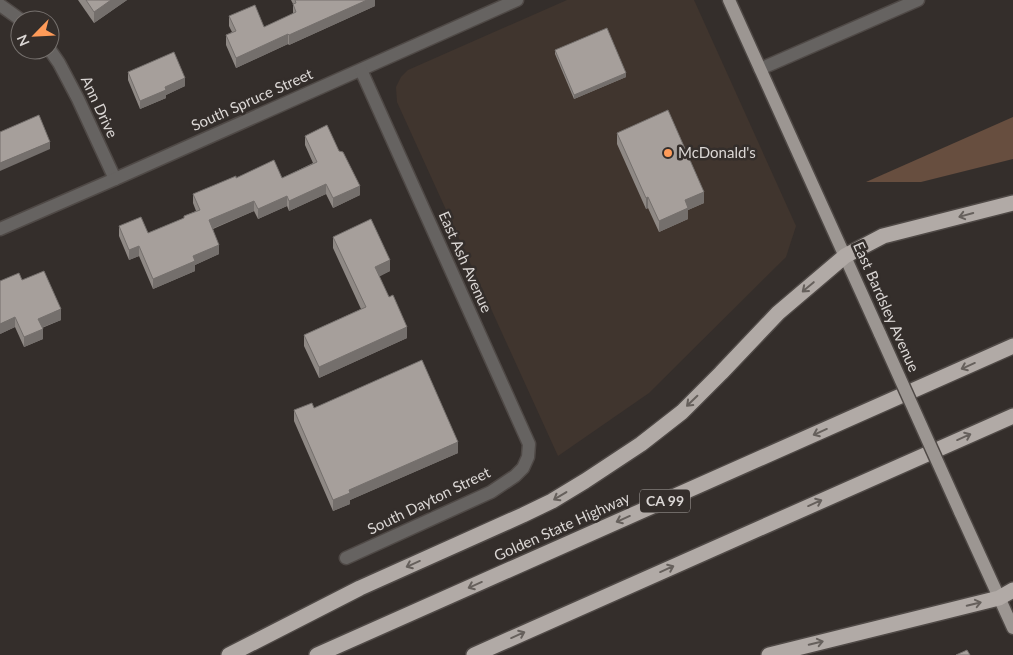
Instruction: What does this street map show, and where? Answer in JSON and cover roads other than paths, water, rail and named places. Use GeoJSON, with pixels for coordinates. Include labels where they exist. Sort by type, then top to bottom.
{"type":"FeatureCollection","features":[{"type":"Feature","properties":{"kind":"highway"},"geometry":{"type":"LineString","coordinates":[[229,655],[360,588],[523,515],[585,481],[641,444],[682,412],[778,312],[845,256],[883,236],[1013,203]]}},
{"type":"Feature","properties":{"kind":"highway","name":"Golden State Highway"},"geometry":{"type":"LineString","coordinates":[[317,655],[1013,346]]}},
{"type":"Feature","properties":{"kind":"highway"},"geometry":{"type":"LineString","coordinates":[[474,655],[1013,416]]}},
{"type":"Feature","properties":{"kind":"highway"},"geometry":{"type":"LineString","coordinates":[[769,655],[999,598],[1013,590]]}},
{"type":"Feature","properties":{"kind":"main road","name":"East Bardsley Avenue"},"geometry":{"type":"LineString","coordinates":[[729,0],[1013,628]]}},
{"type":"Feature","properties":{"kind":"street","name":"South Spruce Street"},"geometry":{"type":"LineString","coordinates":[[0,229],[115,180],[517,0]]}},
{"type":"Feature","properties":{"kind":"street"},"geometry":{"type":"LineString","coordinates":[[760,69],[918,0]]}},
{"type":"Feature","properties":{"kind":"street"},"geometry":{"type":"LineString","coordinates":[[0,4],[10,12]]}},
{"type":"Feature","properties":{"kind":"street","name":"Ann Drive"},"geometry":{"type":"LineString","coordinates":[[58,60],[78,99],[115,180]]}},
{"type":"Feature","properties":{"kind":"street","name":"East Ash Avenue"},"geometry":{"type":"LineString","coordinates":[[361,70],[529,444],[528,457],[523,468]]}},
{"type":"Feature","properties":{"kind":"street","name":"South Dayton Street"},"geometry":{"type":"LineString","coordinates":[[346,558],[491,492],[515,476],[523,468]]}},
{"type":"Feature","properties":{"kind":"place","name":"McDonald's"},"geometry":{"type":"Point","coordinates":[668,153]}}]}
